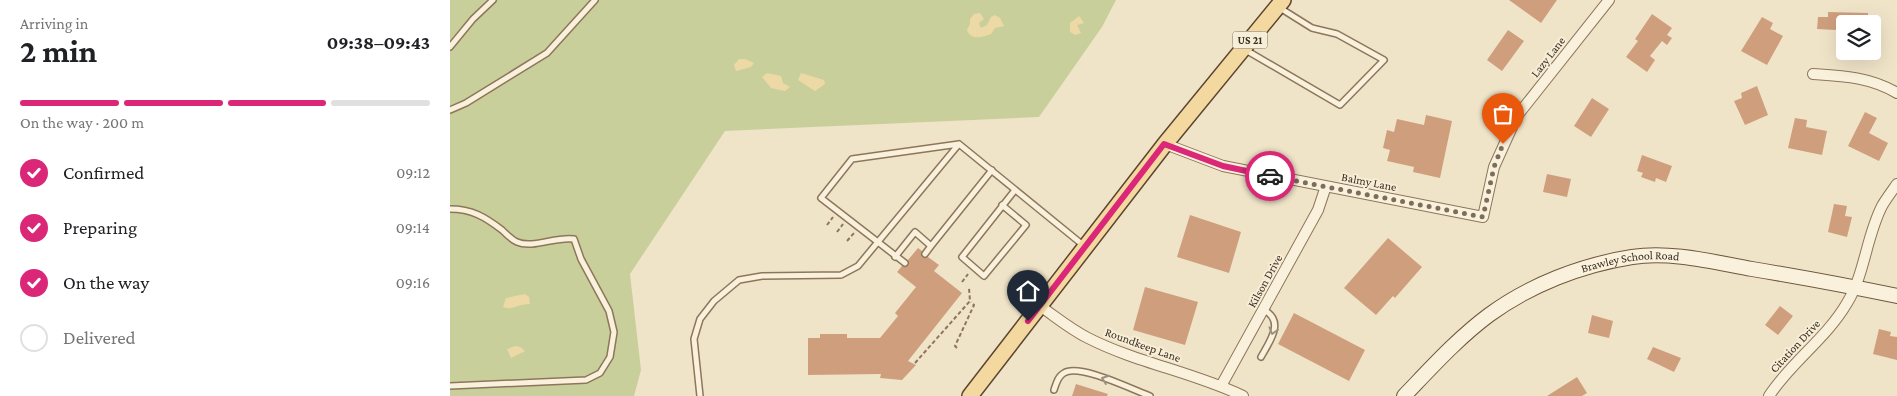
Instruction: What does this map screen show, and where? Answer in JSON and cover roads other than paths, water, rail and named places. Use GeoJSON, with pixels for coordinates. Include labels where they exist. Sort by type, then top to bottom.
{"type":"FeatureCollection","features":[{"type":"Feature","properties":{"kind":"main road","name":"US 21"},"geometry":{"type":"LineString","coordinates":[[970,396],[1164,144],[1280,3]]}},
{"type":"Feature","properties":{"kind":"main road","name":"Brawley School Road"},"geometry":{"type":"LineString","coordinates":[[1404,396],[1466,334],[1489,316],[1541,284],[1590,267],[1632,257],[1661,256],[1702,260],[1897,296]]}},
{"type":"Feature","properties":{"kind":"street","name":"Lazy Lane"},"geometry":{"type":"LineString","coordinates":[[1483,217],[1494,167],[1517,116],[1609,0]]}},
{"type":"Feature","properties":{"kind":"street"},"geometry":{"type":"LineString","coordinates":[[1813,74],[1856,77],[1881,84],[1897,93]]}},
{"type":"Feature","properties":{"kind":"street","name":"Balmy Lane"},"geometry":{"type":"LineString","coordinates":[[1164,144],[1223,166],[1483,217]]}},
{"type":"Feature","properties":{"kind":"street","name":"Citation Drive"},"geometry":{"type":"LineString","coordinates":[[1769,396],[1782,375],[1830,328],[1848,303],[1882,206],[1897,184]]}},
{"type":"Feature","properties":{"kind":"street","name":"Kilson Drive"},"geometry":{"type":"LineString","coordinates":[[1221,386],[1318,210],[1326,186]]}},
{"type":"Feature","properties":{"kind":"street","name":"Roundkeep Lane"},"geometry":{"type":"LineString","coordinates":[[1040,306],[1068,327],[1114,350],[1221,386],[1243,396]]}},
{"type":"Feature","properties":{"kind":"lane"},"geometry":{"type":"LineString","coordinates":[[450,47],[473,19],[493,0]]}},
{"type":"Feature","properties":{"kind":"lane"},"geometry":{"type":"LineString","coordinates":[[450,110],[466,103],[547,53],[596,0]]}},
{"type":"Feature","properties":{"kind":"lane"},"geometry":{"type":"LineString","coordinates":[[1243,48],[1340,105],[1384,60],[1337,34],[1312,28],[1280,3]]}},
{"type":"Feature","properties":{"kind":"lane"},"geometry":{"type":"LineString","coordinates":[[700,396],[694,340],[700,319],[714,300],[740,280],[762,276],[841,275],[858,266],[959,144]]}},
{"type":"Feature","properties":{"kind":"lane"},"geometry":{"type":"LineString","coordinates":[[905,263],[894,257],[822,198],[852,159],[959,144],[1086,247]]}},
{"type":"Feature","properties":{"kind":"lane"},"geometry":{"type":"LineString","coordinates":[[925,254],[992,170]]}},
{"type":"Feature","properties":{"kind":"lane"},"geometry":{"type":"LineString","coordinates":[[1002,205],[1026,225],[984,276],[962,257],[1002,205],[1015,190]]}},
{"type":"Feature","properties":{"kind":"lane"},"geometry":{"type":"LineString","coordinates":[[450,209],[463,209],[483,216],[517,242],[532,243],[563,237],[574,239],[585,267],[609,311],[614,332],[610,357],[600,373],[586,380],[450,386]]}},
{"type":"Feature","properties":{"kind":"lane"},"geometry":{"type":"LineString","coordinates":[[894,257],[915,232],[931,246]]}},
{"type":"Feature","properties":{"kind":"lane"},"geometry":{"type":"LineString","coordinates":[[1261,357],[1276,327],[1275,319],[1263,309]]}},
{"type":"Feature","properties":{"kind":"lane"},"geometry":{"type":"LineString","coordinates":[[1054,390],[1060,375],[1065,372],[1081,370],[1150,396]]}}]}
